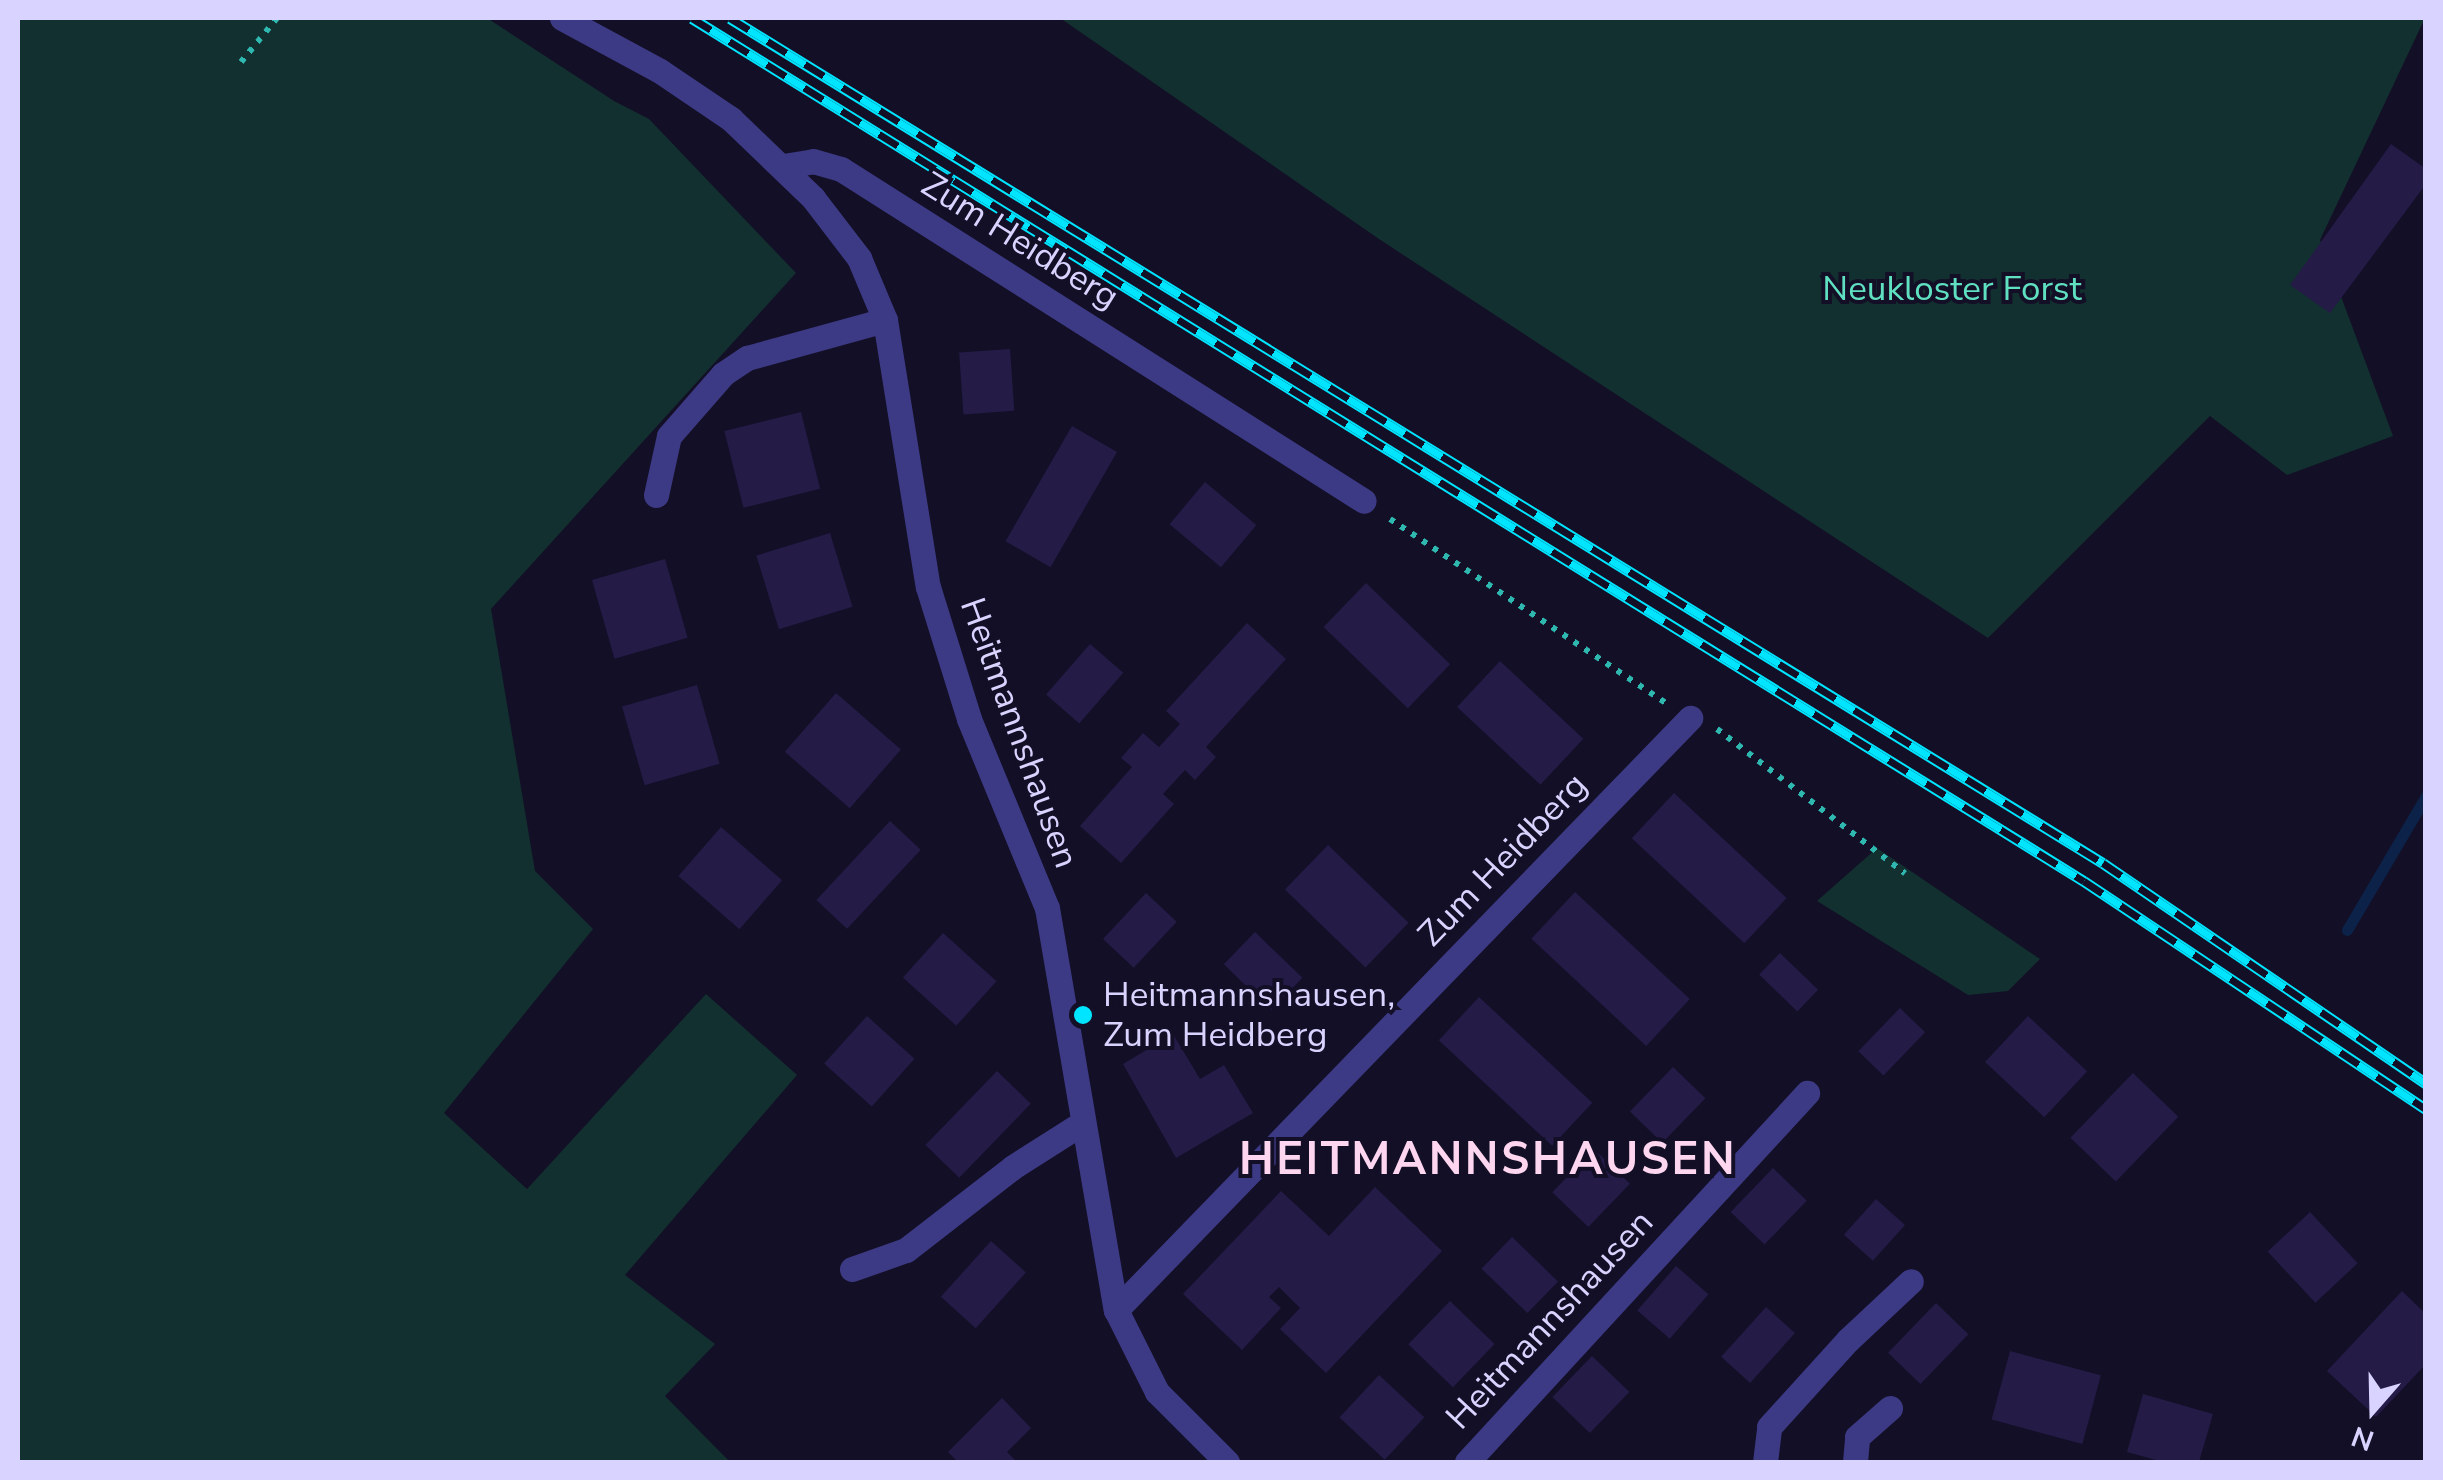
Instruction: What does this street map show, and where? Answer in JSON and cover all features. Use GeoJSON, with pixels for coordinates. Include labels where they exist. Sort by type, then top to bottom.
{"type":"FeatureCollection","features":[{"type":"Feature","properties":{"kind":"street","name":"Heitmannshausen"},"geometry":{"type":"LineString","coordinates":[[562,18],[700,97],[783,166],[842,232],[859,258],[885,320],[928,587],[969,719],[1047,908],[1116,1310],[1157,1392],[1227,1462]]}},
{"type":"Feature","properties":{"kind":"street","name":"Zum Heidberg"},"geometry":{"type":"LineString","coordinates":[[783,166],[813,161],[841,169],[1364,502]]}},
{"type":"Feature","properties":{"kind":"street"},"geometry":{"type":"LineString","coordinates":[[656,495],[669,436],[723,374],[747,358],[885,320]]}},
{"type":"Feature","properties":{"kind":"street","name":"Zum Heidberg"},"geometry":{"type":"LineString","coordinates":[[1116,1310],[1690,718]]}},
{"type":"Feature","properties":{"kind":"street","name":"Heitmannshausen"},"geometry":{"type":"LineString","coordinates":[[1467,1462],[1807,1093]]}},
{"type":"Feature","properties":{"kind":"street"},"geometry":{"type":"LineString","coordinates":[[852,1269],[906,1250],[1012,1167],[1082,1123]]}},
{"type":"Feature","properties":{"kind":"street"},"geometry":{"type":"LineString","coordinates":[[1765,1462],[1769,1427],[1848,1340],[1911,1280]]}},
{"type":"Feature","properties":{"kind":"street"},"geometry":{"type":"LineString","coordinates":[[1855,1462],[1858,1437],[1890,1408]]}},
{"type":"Feature","properties":{"kind":"path"},"geometry":{"type":"LineString","coordinates":[[241,62],[277,18]]}},
{"type":"Feature","properties":{"kind":"path"},"geometry":{"type":"LineString","coordinates":[[1364,502],[1690,718],[1726,733],[1905,872]]}},
{"type":"Feature","properties":{"kind":"green space"},"geometry":{"type":"Polygon","coordinates":[[[18,18],[487,18],[614,101],[649,119],[796,273],[491,609],[535,871],[593,929],[444,1113],[527,1189],[706,994],[797,1075],[625,1275],[715,1344],[665,1396],[730,1462],[18,1462],[18,18]]]}},
{"type":"Feature","properties":{"kind":"green space","name":"Neukloster Forst"},"geometry":{"type":"Polygon","coordinates":[[[1060,18],[2425,18],[2320,240],[2393,436],[2287,475],[2210,416],[1988,638],[1379,239],[1060,18]]]}},
{"type":"Feature","properties":{"kind":"green space"},"geometry":{"type":"Polygon","coordinates":[[[1877,848],[2040,959],[2008,991],[1968,995],[1817,901],[1877,848]]]}},
{"type":"Feature","properties":{"kind":"building"},"geometry":{"type":"Polygon","coordinates":[[[2391,144],[2426,169],[2426,184],[2330,313],[2290,285],[2391,144]]]}},
{"type":"Feature","properties":{"kind":"building"},"geometry":{"type":"Polygon","coordinates":[[[1010,349],[1014,411],[963,414],[959,353],[1010,349]]]}},
{"type":"Feature","properties":{"kind":"building"},"geometry":{"type":"Polygon","coordinates":[[[801,412],[820,489],[743,508],[724,431],[801,412]]]}},
{"type":"Feature","properties":{"kind":"building"},"geometry":{"type":"Polygon","coordinates":[[[1072,426],[1117,452],[1051,567],[1006,541],[1072,426]]]}},
{"type":"Feature","properties":{"kind":"building"},"geometry":{"type":"Polygon","coordinates":[[[1205,482],[1256,525],[1221,567],[1170,524],[1205,482]]]}},
{"type":"Feature","properties":{"kind":"building"},"geometry":{"type":"Polygon","coordinates":[[[830,533],[853,607],[779,629],[756,556],[830,533]]]}},
{"type":"Feature","properties":{"kind":"building"},"geometry":{"type":"Polygon","coordinates":[[[665,559],[688,638],[615,659],[592,580],[665,559]]]}},
{"type":"Feature","properties":{"kind":"building"},"geometry":{"type":"Polygon","coordinates":[[[1366,583],[1450,664],[1408,708],[1324,627],[1366,583]]]}},
{"type":"Feature","properties":{"kind":"building"},"geometry":{"type":"Polygon","coordinates":[[[1247,623],[1286,659],[1206,747],[1216,757],[1195,780],[1185,770],[1163,794],[1174,804],[1121,863],[1080,826],[1132,767],[1121,758],[1143,733],[1159,747],[1180,724],[1166,711],[1247,623]]]}},
{"type":"Feature","properties":{"kind":"building"},"geometry":{"type":"Polygon","coordinates":[[[1090,644],[1123,673],[1079,723],[1046,695],[1090,644]]]}},
{"type":"Feature","properties":{"kind":"building"},"geometry":{"type":"Polygon","coordinates":[[[1500,661],[1583,739],[1540,785],[1457,707],[1500,661]]]}},
{"type":"Feature","properties":{"kind":"building"},"geometry":{"type":"Polygon","coordinates":[[[697,685],[720,764],[645,785],[622,706],[697,685]]]}},
{"type":"Feature","properties":{"kind":"building"},"geometry":{"type":"Polygon","coordinates":[[[836,693],[901,749],[850,808],[785,752],[836,693]]]}},
{"type":"Feature","properties":{"kind":"building"},"geometry":{"type":"Polygon","coordinates":[[[1674,793],[1787,898],[1744,943],[1632,838],[1674,793]]]}},
{"type":"Feature","properties":{"kind":"building"},"geometry":{"type":"Polygon","coordinates":[[[890,821],[921,850],[847,929],[816,900],[890,821]]]}},
{"type":"Feature","properties":{"kind":"building"},"geometry":{"type":"Polygon","coordinates":[[[721,827],[782,880],[739,929],[678,876],[721,827]]]}},
{"type":"Feature","properties":{"kind":"building"},"geometry":{"type":"Polygon","coordinates":[[[1328,845],[1409,923],[1365,967],[1285,890],[1328,845]]]}},
{"type":"Feature","properties":{"kind":"building"},"geometry":{"type":"Polygon","coordinates":[[[1575,892],[1690,999],[1646,1046],[1531,939],[1575,892]]]}},
{"type":"Feature","properties":{"kind":"building"},"geometry":{"type":"Polygon","coordinates":[[[1146,893],[1177,922],[1134,968],[1103,939],[1146,893]]]}},
{"type":"Feature","properties":{"kind":"building"},"geometry":{"type":"Polygon","coordinates":[[[1255,932],[1302,978],[1271,1010],[1224,964],[1255,932]]]}},
{"type":"Feature","properties":{"kind":"building"},"geometry":{"type":"Polygon","coordinates":[[[943,933],[997,981],[956,1026],[903,978],[943,933]]]}},
{"type":"Feature","properties":{"kind":"building"},"geometry":{"type":"Polygon","coordinates":[[[1780,953],[1818,990],[1797,1011],[1759,975],[1780,953]]]}},
{"type":"Feature","properties":{"kind":"building"},"geometry":{"type":"Polygon","coordinates":[[[1479,997],[1592,1103],[1552,1146],[1439,1040],[1479,997]]]}},
{"type":"Feature","properties":{"kind":"building"},"geometry":{"type":"Polygon","coordinates":[[[1900,1008],[1925,1032],[1883,1075],[1858,1051],[1900,1008]]]}},
{"type":"Feature","properties":{"kind":"building"},"geometry":{"type":"Polygon","coordinates":[[[867,1016],[915,1059],[872,1106],[824,1064],[867,1016]]]}},
{"type":"Feature","properties":{"kind":"building"},"geometry":{"type":"Polygon","coordinates":[[[2028,1016],[2087,1071],[2044,1117],[1985,1062],[2028,1016]]]}},
{"type":"Feature","properties":{"kind":"building"},"geometry":{"type":"Polygon","coordinates":[[[1173,1034],[1200,1079],[1224,1065],[1253,1113],[1176,1158],[1123,1064],[1173,1034]]]}},
{"type":"Feature","properties":{"kind":"building"},"geometry":{"type":"Polygon","coordinates":[[[1673,1067],[1705,1098],[1662,1143],[1630,1112],[1673,1067]]]}},
{"type":"Feature","properties":{"kind":"building"},"geometry":{"type":"Polygon","coordinates":[[[997,1071],[1031,1104],[959,1178],[925,1145],[997,1071]]]}},
{"type":"Feature","properties":{"kind":"building"},"geometry":{"type":"Polygon","coordinates":[[[2133,1073],[2178,1117],[2116,1182],[2070,1138],[2133,1073]]]}},
{"type":"Feature","properties":{"kind":"building"},"geometry":{"type":"Polygon","coordinates":[[[1594,1149],[1630,1184],[1588,1227],[1552,1192],[1594,1149]]]}},
{"type":"Feature","properties":{"kind":"building"},"geometry":{"type":"Polygon","coordinates":[[[1773,1168],[1807,1201],[1764,1245],[1731,1212],[1773,1168]]]}},
{"type":"Feature","properties":{"kind":"building"},"geometry":{"type":"Polygon","coordinates":[[[1375,1187],[1442,1251],[1326,1373],[1280,1329],[1300,1308],[1279,1287],[1269,1297],[1281,1308],[1242,1350],[1183,1294],[1281,1191],[1329,1236],[1375,1187]]]}},
{"type":"Feature","properties":{"kind":"building"},"geometry":{"type":"Polygon","coordinates":[[[1876,1199],[1905,1225],[1873,1261],[1844,1235],[1876,1199]]]}},
{"type":"Feature","properties":{"kind":"building"},"geometry":{"type":"Polygon","coordinates":[[[2310,1212],[2358,1263],[2315,1303],[2268,1252],[2310,1212]]]}},
{"type":"Feature","properties":{"kind":"building"},"geometry":{"type":"Polygon","coordinates":[[[1512,1237],[1558,1281],[1527,1313],[1481,1269],[1512,1237]]]}},
{"type":"Feature","properties":{"kind":"building"},"geometry":{"type":"Polygon","coordinates":[[[991,1241],[1026,1272],[976,1328],[941,1297],[991,1241]]]}},
{"type":"Feature","properties":{"kind":"building"},"geometry":{"type":"Polygon","coordinates":[[[1676,1266],[1708,1294],[1670,1339],[1637,1311],[1676,1266]]]}},
{"type":"Feature","properties":{"kind":"building"},"geometry":{"type":"Polygon","coordinates":[[[2402,1291],[2426,1314],[2426,1364],[2376,1417],[2327,1371],[2402,1291]]]}},
{"type":"Feature","properties":{"kind":"building"},"geometry":{"type":"Polygon","coordinates":[[[1450,1301],[1495,1344],[1453,1387],[1408,1344],[1450,1301]]]}},
{"type":"Feature","properties":{"kind":"building"},"geometry":{"type":"Polygon","coordinates":[[[1936,1303],[1968,1334],[1920,1384],[1888,1353],[1936,1303]]]}},
{"type":"Feature","properties":{"kind":"building"},"geometry":{"type":"Polygon","coordinates":[[[1766,1307],[1795,1333],[1750,1383],[1721,1357],[1766,1307]]]}},
{"type":"Feature","properties":{"kind":"building"},"geometry":{"type":"Polygon","coordinates":[[[2010,1351],[2101,1375],[2082,1444],[1992,1420],[2010,1351]]]}},
{"type":"Feature","properties":{"kind":"building"},"geometry":{"type":"Polygon","coordinates":[[[1592,1356],[1629,1392],[1590,1433],[1552,1397],[1592,1356]]]}},
{"type":"Feature","properties":{"kind":"building"},"geometry":{"type":"Polygon","coordinates":[[[1379,1375],[1424,1417],[1385,1460],[1339,1417],[1379,1375]]]}},
{"type":"Feature","properties":{"kind":"building"},"geometry":{"type":"Polygon","coordinates":[[[2143,1394],[2213,1414],[2199,1462],[2163,1462],[2127,1452],[2143,1394]]]}},
{"type":"Feature","properties":{"kind":"building"},"geometry":{"type":"Polygon","coordinates":[[[1002,1398],[1031,1428],[1007,1452],[1017,1462],[958,1462],[948,1452],[1002,1398]]]}},
{"type":"Feature","properties":{"kind":"waterway"},"geometry":{"type":"LineString","coordinates":[[2347,930],[2426,796]]}},
{"type":"Feature","properties":{"kind":"railway"},"geometry":{"type":"LineString","coordinates":[[692,18],[2084,881],[2426,1109]]}},
{"type":"Feature","properties":{"kind":"railway"},"geometry":{"type":"LineString","coordinates":[[730,18],[2103,863],[2426,1083]]}},
{"type":"Feature","properties":{"kind":"place","name":"Heitmannshausen, Zum Heidberg"},"geometry":{"type":"Point","coordinates":[1083,1015]}},
{"type":"Feature","properties":{"kind":"district","name":"HEITMANNSHAUSEN"},"geometry":{"type":"Point","coordinates":[1488,1160]}}]}
